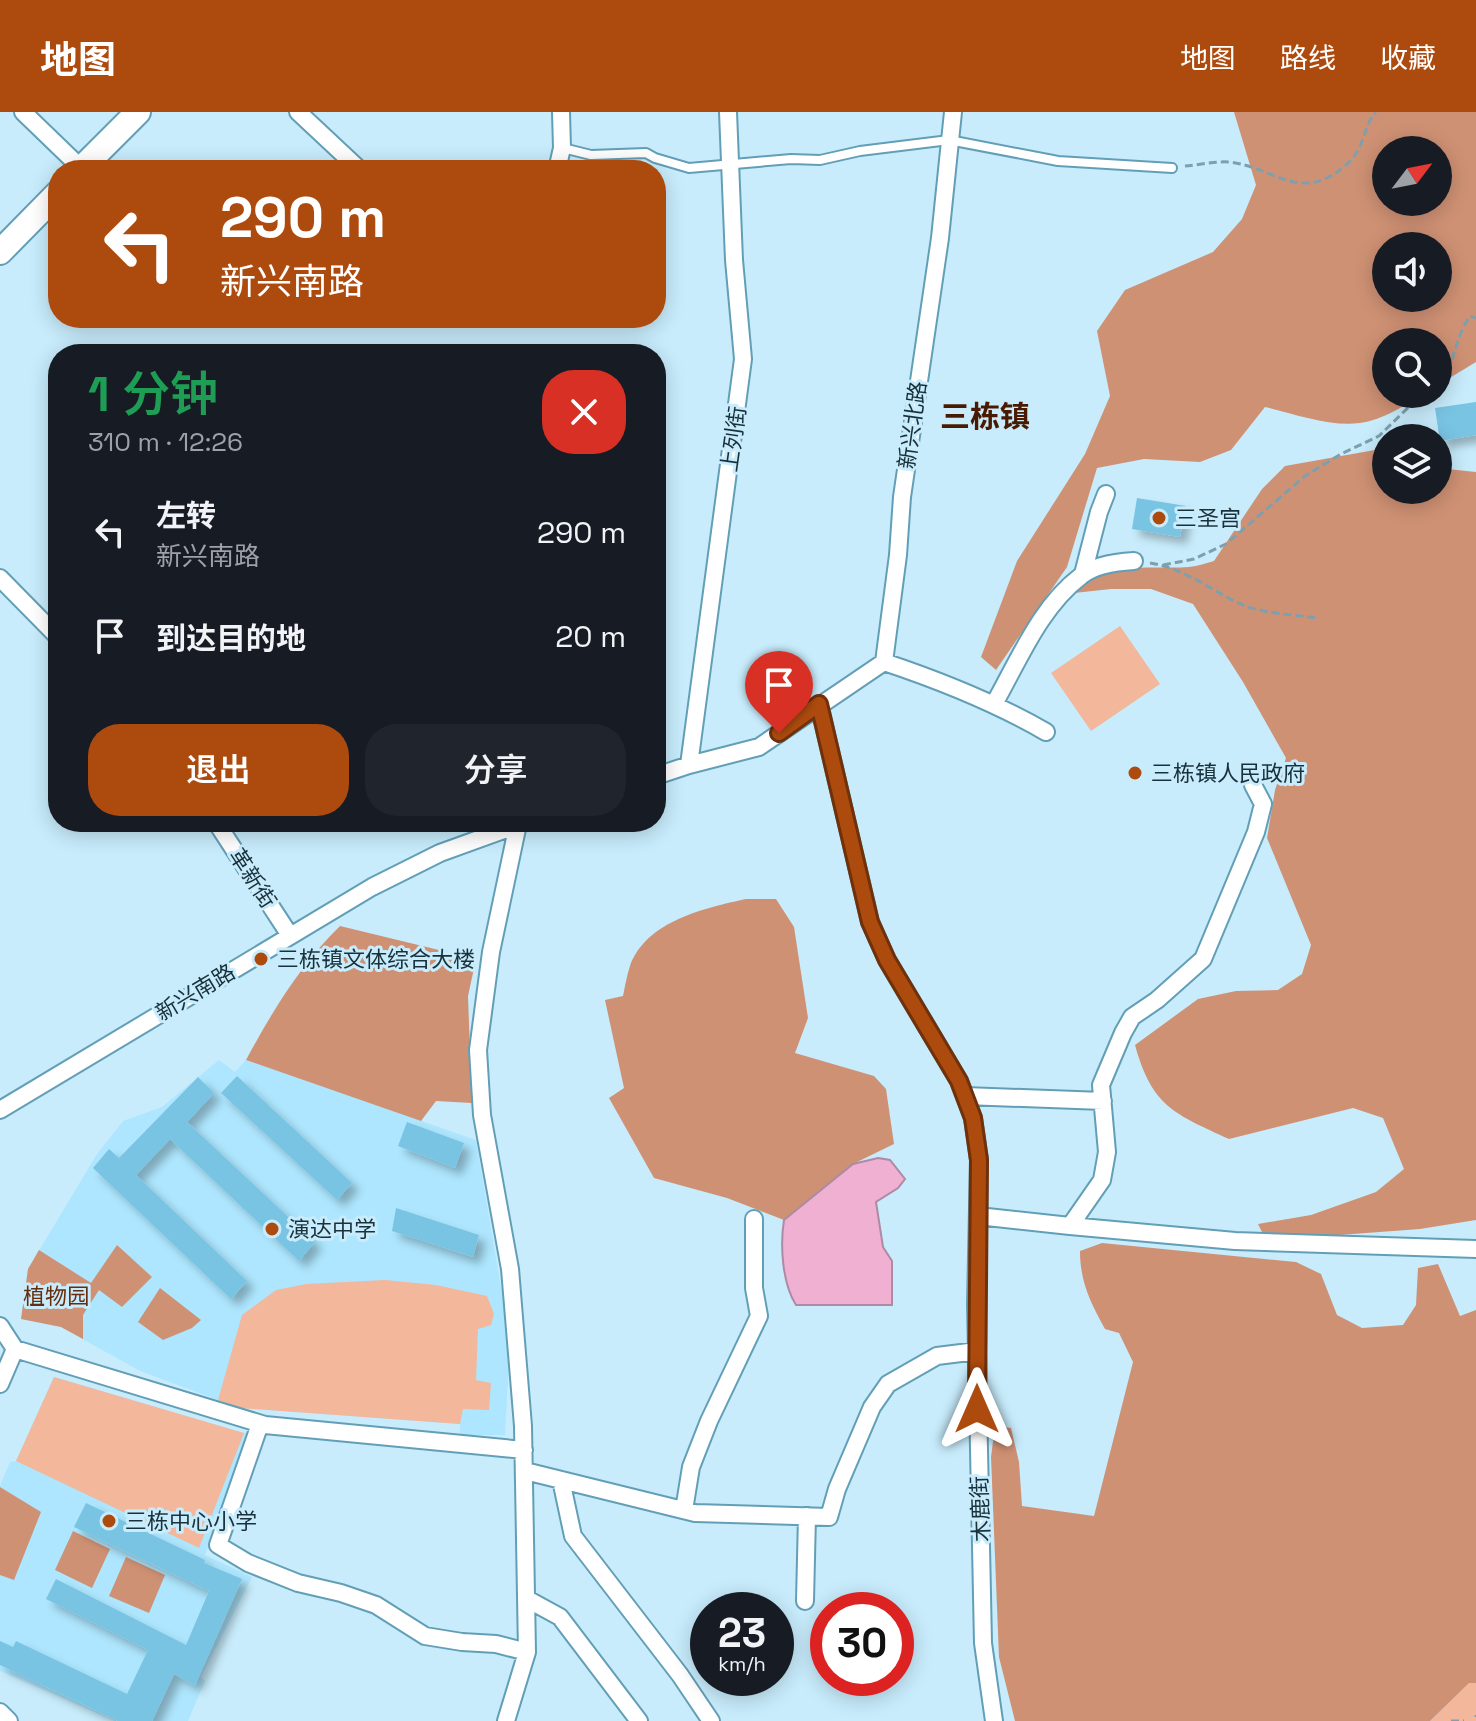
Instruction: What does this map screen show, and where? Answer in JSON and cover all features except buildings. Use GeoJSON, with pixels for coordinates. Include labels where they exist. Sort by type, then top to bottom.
{"type":"FeatureCollection","features":[{"type":"Feature","properties":{"kind":"main road"},"geometry":{"type":"LineString","coordinates":[[90,160],[138,112]]}},
{"type":"Feature","properties":{"kind":"main road"},"geometry":{"type":"LineString","coordinates":[[0,252],[48,203]]}},
{"type":"Feature","properties":{"kind":"street"},"geometry":{"type":"LineString","coordinates":[[23,112],[72,160]]}},
{"type":"Feature","properties":{"kind":"street"},"geometry":{"type":"LineString","coordinates":[[298,112],[349,160]]}},
{"type":"Feature","properties":{"kind":"street"},"geometry":{"type":"LineString","coordinates":[[559,160],[561,112]]}},
{"type":"Feature","properties":{"kind":"street","name":"上列街"},"geometry":{"type":"LineString","coordinates":[[689,765],[743,359],[734,260],[728,112]]}},
{"type":"Feature","properties":{"kind":"street","name":"新兴北路"},"geometry":{"type":"LineString","coordinates":[[884,662],[902,497],[940,238],[953,112]]}},
{"type":"Feature","properties":{"kind":"street"},"geometry":{"type":"LineString","coordinates":[[1083,574],[1106,494]]}},
{"type":"Feature","properties":{"kind":"street"},"geometry":{"type":"LineString","coordinates":[[994,704],[1042,618],[1083,574],[1118,562],[1134,561]]}},
{"type":"Feature","properties":{"kind":"street"},"geometry":{"type":"LineString","coordinates":[[0,578],[48,627]]}},
{"type":"Feature","properties":{"kind":"street"},"geometry":{"type":"LineString","coordinates":[[666,773],[759,747],[884,662],[957,687],[1046,732]]}},
{"type":"Feature","properties":{"kind":"street","name":"木鹿街"},"geometry":{"type":"LineString","coordinates":[[819,704],[870,922],[887,960],[959,1081],[973,1118],[979,1160],[977,1351],[983,1643],[994,1721]]}},
{"type":"Feature","properties":{"kind":"street"},"geometry":{"type":"LineString","coordinates":[[1070,1226],[1102,1180],[1107,1152],[1101,1085],[1132,1017],[1157,1000],[1203,959],[1256,832],[1263,804],[1253,785]]}},
{"type":"Feature","properties":{"kind":"street","name":"革新街"},"geometry":{"type":"LineString","coordinates":[[223,832],[289,934]]}},
{"type":"Feature","properties":{"kind":"street","name":"新兴南路"},"geometry":{"type":"LineString","coordinates":[[0,1110],[372,887],[440,853],[497,832]]}},
{"type":"Feature","properties":{"kind":"street"},"geometry":{"type":"LineString","coordinates":[[506,1721],[527,1652],[525,1471],[510,1269],[482,1115],[478,1050],[491,952],[519,832]]}},
{"type":"Feature","properties":{"kind":"street"},"geometry":{"type":"LineString","coordinates":[[965,1096],[1103,1101]]}},
{"type":"Feature","properties":{"kind":"street"},"geometry":{"type":"LineString","coordinates":[[978,1216],[1235,1241],[1476,1249]]}},
{"type":"Feature","properties":{"kind":"street"},"geometry":{"type":"LineString","coordinates":[[684,1510],[691,1467],[709,1421],[759,1316],[754,1288],[754,1219]]}},
{"type":"Feature","properties":{"kind":"street"},"geometry":{"type":"LineString","coordinates":[[0,1326],[15,1349],[260,1424],[524,1450]]}},
{"type":"Feature","properties":{"kind":"street"},"geometry":{"type":"LineString","coordinates":[[0,1384],[15,1349]]}},
{"type":"Feature","properties":{"kind":"street"},"geometry":{"type":"LineString","coordinates":[[525,1471],[695,1513],[829,1517],[837,1489],[872,1407],[888,1384],[937,1356],[977,1351]]}},
{"type":"Feature","properties":{"kind":"street"},"geometry":{"type":"LineString","coordinates":[[260,1424],[218,1545],[248,1563],[298,1583],[376,1605],[425,1636],[496,1644],[527,1652]]}},
{"type":"Feature","properties":{"kind":"street"},"geometry":{"type":"LineString","coordinates":[[561,1480],[573,1536],[680,1675],[711,1721]]}},
{"type":"Feature","properties":{"kind":"street"},"geometry":{"type":"LineString","coordinates":[[805,1601],[807,1516]]}},
{"type":"Feature","properties":{"kind":"street"},"geometry":{"type":"LineString","coordinates":[[527,1599],[560,1617],[639,1721]]}},
{"type":"Feature","properties":{"kind":"street"},"geometry":{"type":"LineString","coordinates":[[0,1712],[9,1721]]}},
{"type":"Feature","properties":{"kind":"lane"},"geometry":{"type":"LineString","coordinates":[[666,161],[689,168],[791,159],[820,160],[860,151],[949,140],[1058,161],[1172,168]]}},
{"type":"Feature","properties":{"kind":"lane"},"geometry":{"type":"LineString","coordinates":[[562,148],[591,155],[646,153],[662,160]]}},
{"type":"Feature","properties":{"kind":"path"},"geometry":{"type":"LineString","coordinates":[[1172,168],[1227,162],[1255,168],[1301,185],[1326,178],[1347,164],[1364,143],[1369,112]]}},
{"type":"Feature","properties":{"kind":"path"},"geometry":{"type":"LineString","coordinates":[[1370,118],[1376,112]]}},
{"type":"Feature","properties":{"kind":"path"},"geometry":{"type":"LineString","coordinates":[[1452,361],[1460,330],[1470,316],[1476,318]]}},
{"type":"Feature","properties":{"kind":"path"},"geometry":{"type":"LineString","coordinates":[[1163,565],[1194,559],[1226,544],[1305,476],[1379,436],[1408,408]]}},
{"type":"Feature","properties":{"kind":"path"},"geometry":{"type":"LineString","coordinates":[[1134,561],[1163,565],[1201,581],[1238,603],[1263,611],[1317,618]]}},
{"type":"Feature","properties":{"kind":"path"},"geometry":{"type":"LineString","coordinates":[[1451,1721],[1464,1721]]}},
{"type":"Feature","properties":{"kind":"shaded area"},"geometry":{"type":"Polygon","coordinates":[[[1120,626],[1160,684],[1091,731],[1051,673],[1120,626]]]}},
{"type":"Feature","properties":{"kind":"shaded area","name":"演达中学"},"geometry":{"type":"Polygon","coordinates":[[[219,1060],[235,1072],[246,1060],[476,1140],[510,1341],[505,1435],[460,1435],[460,1424],[240,1408],[140,1371],[61,1327],[21,1319],[28,1269],[97,1154],[123,1121],[162,1107],[219,1060]]]}},
{"type":"Feature","properties":{"kind":"shaded area"},"geometry":{"type":"Polygon","coordinates":[[[878,1158],[890,1160],[905,1179],[898,1188],[876,1202],[883,1247],[892,1261],[892,1305],[796,1305],[783,1264],[784,1220],[853,1164],[878,1158]]]}},
{"type":"Feature","properties":{"kind":"shaded area"},"geometry":{"type":"Polygon","coordinates":[[[385,1280],[436,1285],[487,1296],[494,1314],[491,1325],[478,1329],[476,1380],[491,1383],[489,1410],[463,1409],[460,1424],[240,1408],[218,1400],[242,1315],[276,1290],[306,1284],[385,1280]]]}},
{"type":"Feature","properties":{"kind":"shaded area","name":"三栋中心小学"},"geometry":{"type":"Polygon","coordinates":[[[54,1377],[243,1433],[252,1431],[205,1555],[252,1577],[201,1677],[205,1681],[188,1721],[115,1721],[0,1671],[0,1486],[10,1462],[16,1461],[54,1377]]]}},
{"type":"Feature","properties":{"kind":"shaded area"},"geometry":{"type":"Polygon","coordinates":[[[54,1377],[244,1433],[199,1548],[16,1461],[54,1377]]]}},
{"type":"Feature","properties":{"kind":"shaded area"},"geometry":{"type":"Polygon","coordinates":[[[1476,1676],[1476,1721],[1430,1721],[1476,1676]]]}},
{"type":"Feature","properties":{"kind":"green space"},"geometry":{"type":"Polygon","coordinates":[[[1234,112],[1476,112],[1476,362],[1452,377],[1452,328],[1372,328],[1372,408],[1401,408],[1385,416],[1349,424],[1312,419],[1265,407],[1231,450],[1200,462],[1144,459],[1097,468],[1067,567],[996,670],[981,657],[1017,561],[1085,454],[1110,396],[1097,331],[1125,290],[1213,252],[1242,219],[1256,185],[1234,112]]]}},
{"type":"Feature","properties":{"kind":"green space"},"geometry":{"type":"Polygon","coordinates":[[[1372,450],[1372,504],[1452,504],[1452,469],[1476,472],[1476,1220],[1420,1229],[1299,1238],[1262,1232],[1258,1224],[1311,1215],[1376,1192],[1404,1169],[1383,1118],[1353,1108],[1229,1139],[1168,1106],[1149,1082],[1135,1045],[1198,999],[1236,991],[1278,990],[1302,974],[1311,945],[1267,838],[1275,790],[1286,758],[1243,682],[1193,604],[1151,589],[1074,593],[1084,582],[1111,571],[1189,567],[1214,561],[1262,489],[1285,466],[1372,450]]]}},
{"type":"Feature","properties":{"kind":"green space"},"geometry":{"type":"Polygon","coordinates":[[[746,899],[776,899],[794,927],[808,1018],[795,1053],[874,1076],[886,1089],[894,1144],[853,1164],[784,1220],[727,1198],[654,1178],[609,1098],[624,1088],[605,1000],[623,996],[630,966],[638,951],[663,927],[679,919],[746,899]]]}},
{"type":"Feature","properties":{"kind":"green space"},"geometry":{"type":"Polygon","coordinates":[[[340,926],[476,959],[468,996],[472,1103],[436,1101],[421,1121],[246,1060],[288,990],[340,926]]]}},
{"type":"Feature","properties":{"kind":"green space"},"geometry":{"type":"Polygon","coordinates":[[[1102,1243],[1296,1262],[1321,1274],[1337,1315],[1362,1328],[1403,1325],[1416,1305],[1418,1268],[1438,1264],[1460,1316],[1476,1310],[1476,1683],[1469,1683],[1430,1721],[1015,1721],[999,1657],[991,1457],[995,1426],[1011,1428],[1019,1462],[1022,1506],[1094,1516],[1133,1362],[1119,1333],[1105,1329],[1084,1282],[1080,1251],[1102,1243]]]}},
{"type":"Feature","properties":{"kind":"green space","name":"植物园"},"geometry":{"type":"Polygon","coordinates":[[[117,1245],[152,1277],[122,1307],[99,1290],[83,1315],[83,1339],[61,1327],[21,1319],[28,1269],[39,1250],[91,1283],[117,1245]]]}},
{"type":"Feature","properties":{"kind":"green space"},"geometry":{"type":"Polygon","coordinates":[[[160,1288],[201,1320],[192,1328],[163,1340],[138,1322],[160,1288]]]}},
{"type":"Feature","properties":{"kind":"green space"},"geometry":{"type":"Polygon","coordinates":[[[0,1487],[41,1512],[14,1580],[0,1575],[0,1487]]]}},
{"type":"Feature","properties":{"kind":"green space"},"geometry":{"type":"Polygon","coordinates":[[[73,1531],[110,1549],[92,1588],[55,1570],[73,1531]]]}},
{"type":"Feature","properties":{"kind":"green space"},"geometry":{"type":"Polygon","coordinates":[[[126,1557],[165,1575],[149,1613],[109,1596],[126,1557]]]}},
{"type":"Feature","properties":{"kind":"place","name":"三圣宫"},"geometry":{"type":"Point","coordinates":[1159,518]}},
{"type":"Feature","properties":{"kind":"place","name":"三栋镇人民政府"},"geometry":{"type":"Point","coordinates":[1135,773]}},
{"type":"Feature","properties":{"kind":"place","name":"三栋镇文体综合大楼"},"geometry":{"type":"Point","coordinates":[261,959]}},
{"type":"Feature","properties":{"kind":"place","name":"演达中学"},"geometry":{"type":"Point","coordinates":[272,1229]}},
{"type":"Feature","properties":{"kind":"place","name":"三栋中心小学"},"geometry":{"type":"Point","coordinates":[109,1521]}},
{"type":"Feature","properties":{"kind":"district","name":"三栋镇"},"geometry":{"type":"Point","coordinates":[985,416]}},
{"type":"Feature","properties":{"kind":"route"},"geometry":{"type":"LineString","coordinates":[[779,733],[819,704],[870,922],[887,960],[959,1081],[973,1118],[979,1160],[977,1409]]}}]}
